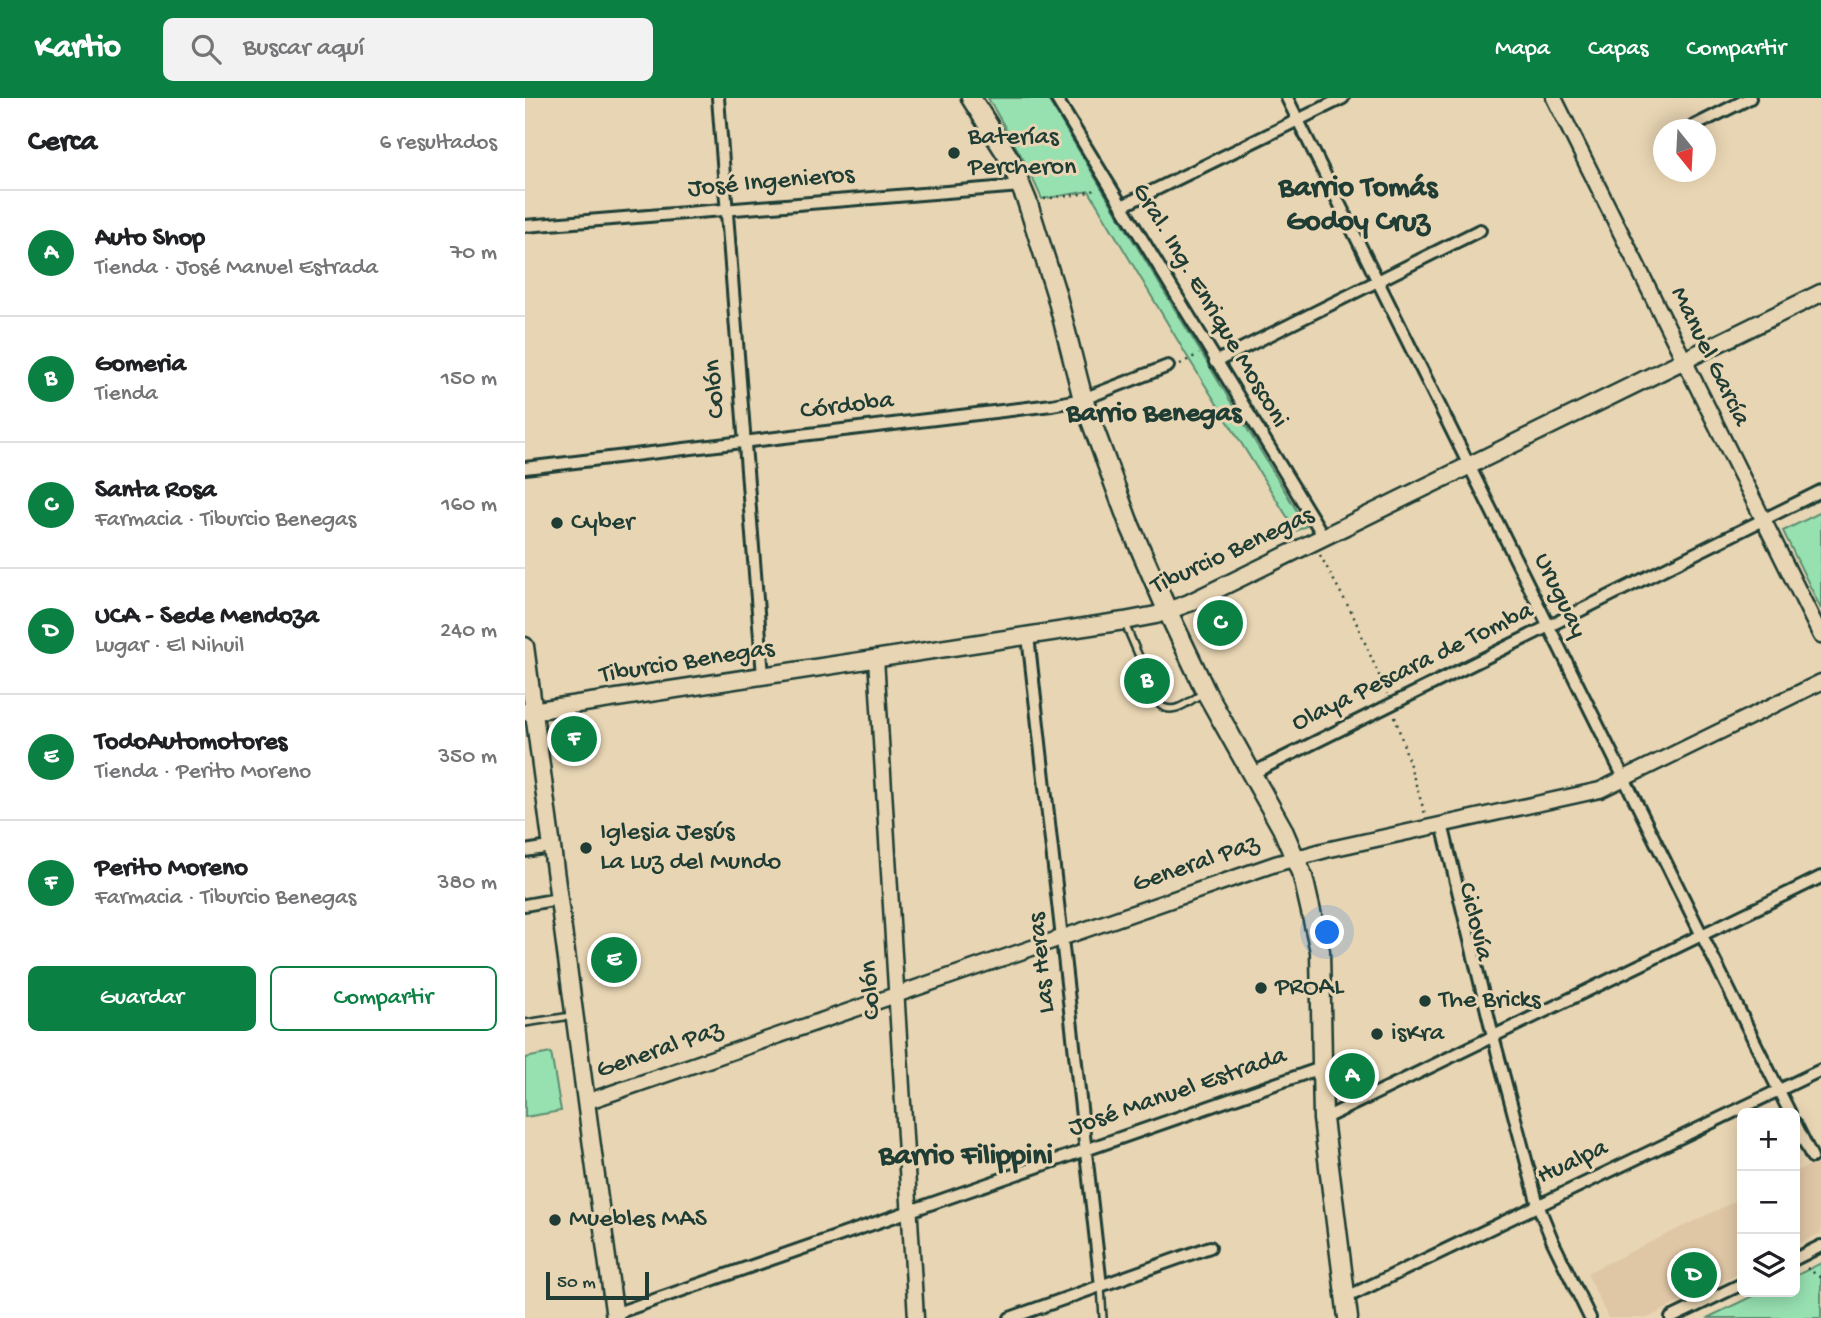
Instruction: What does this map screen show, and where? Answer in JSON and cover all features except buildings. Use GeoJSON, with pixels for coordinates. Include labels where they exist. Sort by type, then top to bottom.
{"type":"FeatureCollection","features":[{"type":"Feature","properties":{"kind":"main road"},"geometry":{"type":"LineString","coordinates":[[971,98],[1009,158],[1021,186],[1056,293],[1083,399],[1128,521],[1206,692],[1296,858],[1312,910],[1320,951],[1323,1119],[1348,1318]]}},
{"type":"Feature","properties":{"kind":"main road","name":"Tiburcio Benegas"},"geometry":{"type":"LineString","coordinates":[[529,711],[1028,636],[1168,612],[1821,293]]}},
{"type":"Feature","properties":{"kind":"main road"},"geometry":{"type":"LineString","coordinates":[[525,646],[529,711],[558,900],[615,1316]]}},
{"type":"Feature","properties":{"kind":"street","name":"Colón"},"geometry":{"type":"LineString","coordinates":[[718,98],[763,676]]}},
{"type":"Feature","properties":{"kind":"street","name":"Gral. Ing. Enrique Mosconi"},"geometry":{"type":"LineString","coordinates":[[1056,98],[1319,540]]}},
{"type":"Feature","properties":{"kind":"street","name":"Uruguay"},"geometry":{"type":"LineString","coordinates":[[1287,98],[1787,1108]]}},
{"type":"Feature","properties":{"kind":"street"},"geometry":{"type":"LineString","coordinates":[[1122,206],[1343,98]]}},
{"type":"Feature","properties":{"kind":"street","name":"Manuel García"},"geometry":{"type":"LineString","coordinates":[[1554,98],[1821,636]]}},
{"type":"Feature","properties":{"kind":"street"},"geometry":{"type":"LineString","coordinates":[[1708,119],[1750,98]]}},
{"type":"Feature","properties":{"kind":"street","name":"José Ingenieros"},"geometry":{"type":"LineString","coordinates":[[525,226],[1021,186]]}},
{"type":"Feature","properties":{"kind":"street"},"geometry":{"type":"LineString","coordinates":[[1215,362],[1480,230]]}},
{"type":"Feature","properties":{"kind":"street","name":"Córdoba"},"geometry":{"type":"LineString","coordinates":[[525,468],[1052,405],[1083,399],[1168,366]]}},
{"type":"Feature","properties":{"kind":"street","name":"Olaya Pescara de Tomba"},"geometry":{"type":"LineString","coordinates":[[1251,774],[1821,491]]}},
{"type":"Feature","properties":{"kind":"street","name":"Las Heras"},"geometry":{"type":"LineString","coordinates":[[1028,636],[1101,1286]]}},
{"type":"Feature","properties":{"kind":"street","name":"Colón"},"geometry":{"type":"LineString","coordinates":[[876,658],[916,1318]]}},
{"type":"Feature","properties":{"kind":"street","name":"General Paz"},"geometry":{"type":"LineString","coordinates":[[586,1102],[1296,858],[1600,789],[1821,682]]}},
{"type":"Feature","properties":{"kind":"street"},"geometry":{"type":"LineString","coordinates":[[1436,826],[1538,1205],[1590,1318]]}},
{"type":"Feature","properties":{"kind":"street"},"geometry":{"type":"LineString","coordinates":[[525,851],[550,847]]}},
{"type":"Feature","properties":{"kind":"street"},"geometry":{"type":"LineString","coordinates":[[1323,1119],[1821,877]]}},
{"type":"Feature","properties":{"kind":"street"},"geometry":{"type":"LineString","coordinates":[[525,905],[558,900]]}},
{"type":"Feature","properties":{"kind":"street","name":"José Manuel Estrada"},"geometry":{"type":"LineString","coordinates":[[615,1316],[1321,1068]]}},
{"type":"Feature","properties":{"kind":"street","name":"Hualpa"},"geometry":{"type":"LineString","coordinates":[[1345,1298],[1821,1070]]}},
{"type":"Feature","properties":{"kind":"street"},"geometry":{"type":"LineString","coordinates":[[1800,1133],[1812,1157]]}},
{"type":"Feature","properties":{"kind":"street"},"geometry":{"type":"LineString","coordinates":[[1010,1318],[1210,1247]]}},
{"type":"Feature","properties":{"kind":"street"},"geometry":{"type":"LineString","coordinates":[[1800,1257],[1821,1247]]}},
{"type":"Feature","properties":{"kind":"street"},"geometry":{"type":"LineString","coordinates":[[1671,1318],[1737,1286]]}},
{"type":"Feature","properties":{"kind":"lane"},"geometry":{"type":"LineString","coordinates":[[1124,621],[1160,705],[1173,710],[1206,692]]}},
{"type":"Feature","properties":{"kind":"lane"},"geometry":{"type":"LineString","coordinates":[[525,1023],[574,1016]]}},
{"type":"Feature","properties":{"kind":"lane"},"geometry":{"type":"LineString","coordinates":[[1101,1286],[1103,1318]]}},
{"type":"Feature","properties":{"kind":"path"},"geometry":{"type":"LineString","coordinates":[[1042,199],[1099,189]]}},
{"type":"Feature","properties":{"kind":"path"},"geometry":{"type":"LineString","coordinates":[[1168,366],[1172,367],[1198,355]]}},
{"type":"Feature","properties":{"kind":"path"},"geometry":{"type":"LineString","coordinates":[[1319,540],[1391,704],[1436,826]]}},
{"type":"Feature","properties":{"kind":"path"},"geometry":{"type":"LineString","coordinates":[[1800,1263],[1821,1278]]}},
{"type":"Feature","properties":{"kind":"shaded area"},"geometry":{"type":"Polygon","coordinates":[[[1821,1160],[1821,1233],[1800,1244],[1800,1171],[1821,1160]]]}},
{"type":"Feature","properties":{"kind":"shaded area"},"geometry":{"type":"Polygon","coordinates":[[[1737,1200],[1737,1274],[1647,1318],[1608,1318],[1587,1273],[1737,1200]]]}},
{"type":"Feature","properties":{"kind":"green space"},"geometry":{"type":"Polygon","coordinates":[[[988,98],[1047,98],[1306,526],[1296,531],[1089,191],[1042,199],[1026,164],[988,98]]]}},
{"type":"Feature","properties":{"kind":"green space"},"geometry":{"type":"Polygon","coordinates":[[[1821,512],[1821,609],[1783,531],[1821,512]]]}},
{"type":"Feature","properties":{"kind":"green space"},"geometry":{"type":"Polygon","coordinates":[[[551,1053],[561,1111],[525,1117],[525,1058],[551,1053]]]}},
{"type":"Feature","properties":{"kind":"green space"},"geometry":{"type":"Polygon","coordinates":[[[1821,1263],[1821,1318],[1707,1318],[1751,1297],[1800,1297],[1800,1274],[1821,1263]]]}},
{"type":"Feature","properties":{"kind":"place","name":"Baterías Percheron"},"geometry":{"type":"Point","coordinates":[954,153]}},
{"type":"Feature","properties":{"kind":"place","name":"Cyber"},"geometry":{"type":"Point","coordinates":[557,523]}},
{"type":"Feature","properties":{"kind":"place","name":"Santa Rosa"},"geometry":{"type":"Point","coordinates":[1220,623]}},
{"type":"Feature","properties":{"kind":"place","name":"Gomeria"},"geometry":{"type":"Point","coordinates":[1147,681]}},
{"type":"Feature","properties":{"kind":"place","name":"Perito Moreno"},"geometry":{"type":"Point","coordinates":[574,739]}},
{"type":"Feature","properties":{"kind":"place","name":"Iglesia Jesús La Luz del Mundo"},"geometry":{"type":"Point","coordinates":[586,848]}},
{"type":"Feature","properties":{"kind":"place","name":"TodoAutomotores"},"geometry":{"type":"Point","coordinates":[614,960]}},
{"type":"Feature","properties":{"kind":"place","name":"PROAL"},"geometry":{"type":"Point","coordinates":[1261,988]}},
{"type":"Feature","properties":{"kind":"place","name":"The Bricks"},"geometry":{"type":"Point","coordinates":[1425,1001]}},
{"type":"Feature","properties":{"kind":"place","name":"isKra"},"geometry":{"type":"Point","coordinates":[1377,1034]}},
{"type":"Feature","properties":{"kind":"place","name":"Auto Shop"},"geometry":{"type":"Point","coordinates":[1352,1076]}},
{"type":"Feature","properties":{"kind":"place","name":"Muebles MAS"},"geometry":{"type":"Point","coordinates":[555,1220]}},
{"type":"Feature","properties":{"kind":"place","name":"UCA - Sede Mendoza"},"geometry":{"type":"Point","coordinates":[1694,1275]}},
{"type":"Feature","properties":{"kind":"district","name":"Barrio Tomás Godoy Cruz"},"geometry":{"type":"Point","coordinates":[1358,206]}},
{"type":"Feature","properties":{"kind":"district","name":"Barrio Benegas"},"geometry":{"type":"Point","coordinates":[1154,414]}},
{"type":"Feature","properties":{"kind":"district","name":"Barrio Filippini"},"geometry":{"type":"Point","coordinates":[966,1157]}}]}
